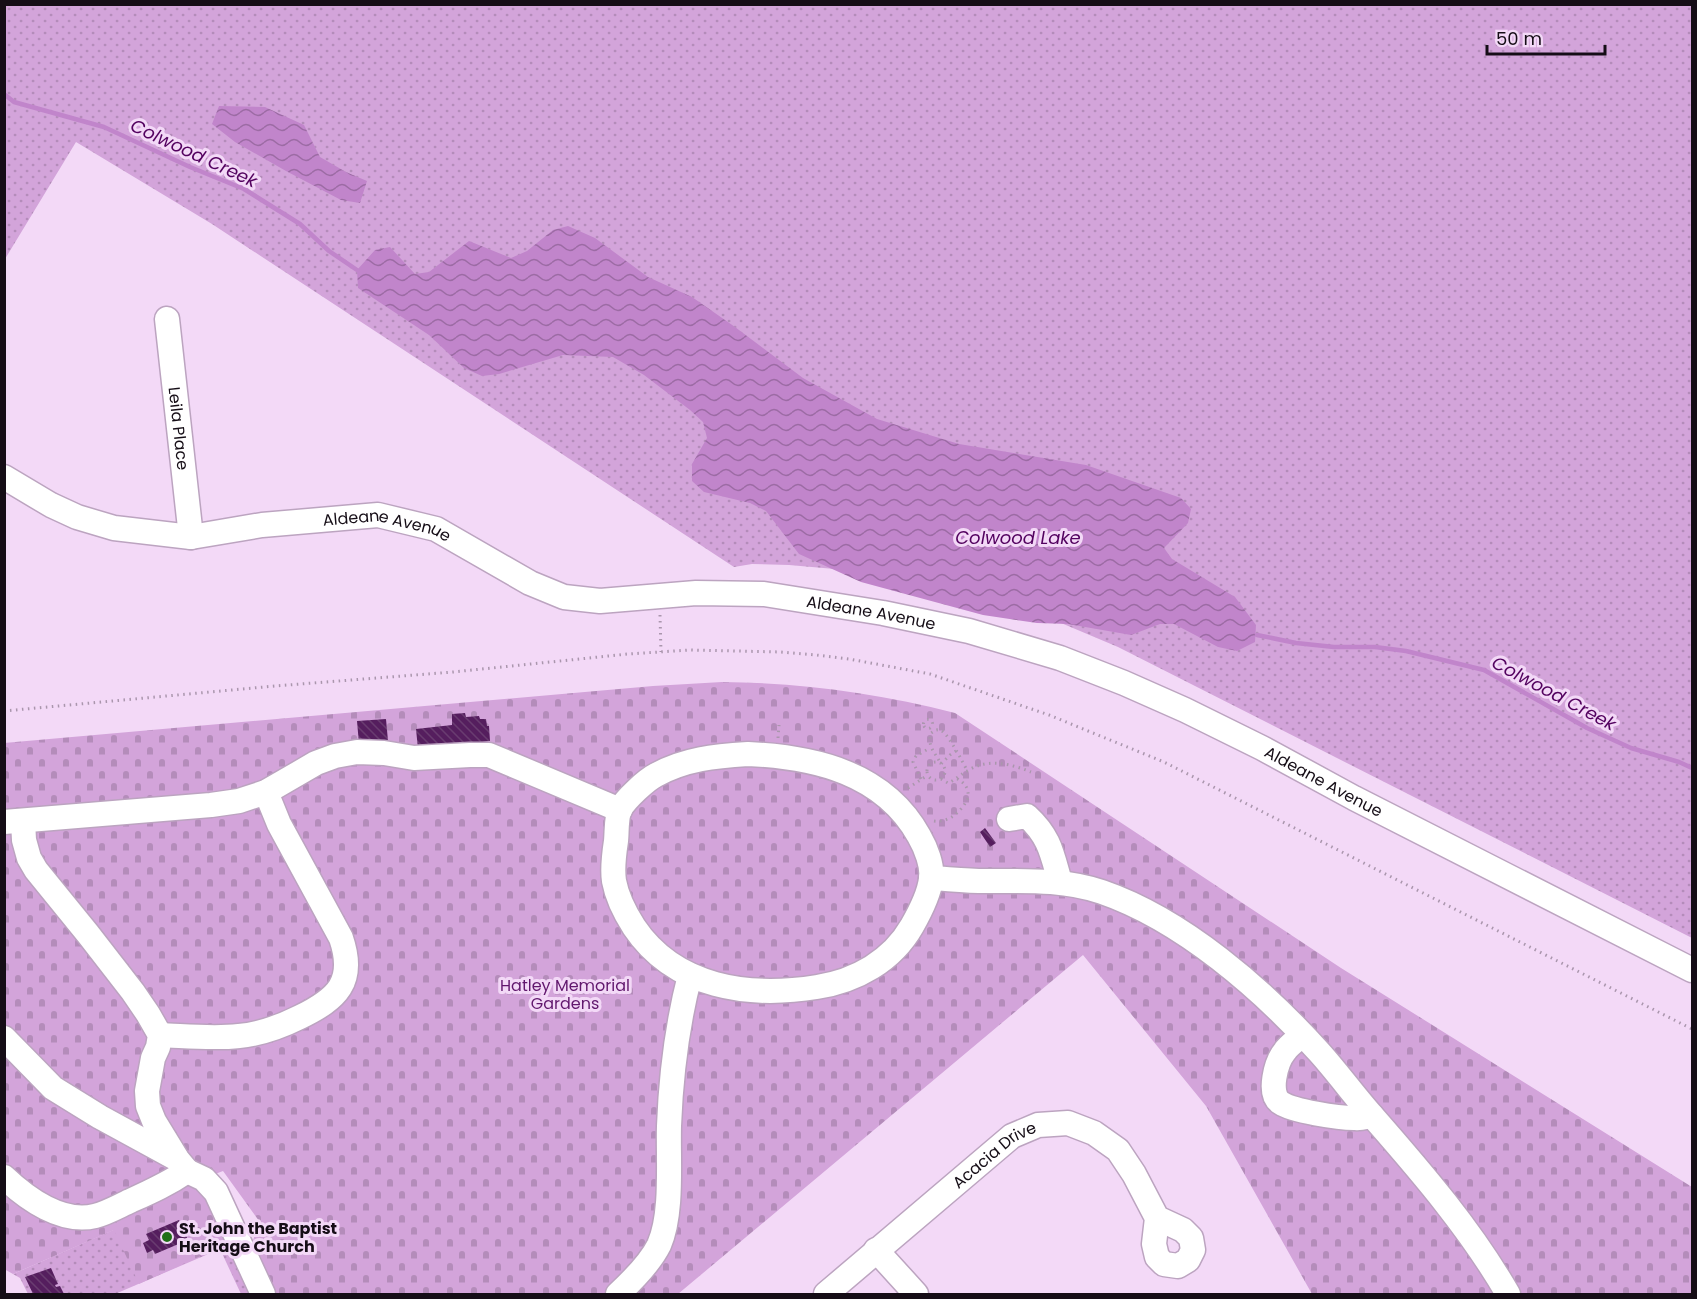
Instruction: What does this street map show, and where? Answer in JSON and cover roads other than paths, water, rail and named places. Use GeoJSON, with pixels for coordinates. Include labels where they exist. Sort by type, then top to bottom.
{"type":"FeatureCollection","features":[{"type":"Feature","properties":{"kind":"street","name":"Leila Place"},"geometry":{"type":"LineString","coordinates":[[167,319],[191,537]]}},
{"type":"Feature","properties":{"kind":"street","name":"Aldeane Avenue"},"geometry":{"type":"LineString","coordinates":[[4,477],[76,518],[114,528],[191,537],[262,525],[378,515],[436,529],[530,583],[564,597],[600,601],[696,592],[764,594],[969,631],[1060,658],[1185,710],[1692,970]]}},
{"type":"Feature","properties":{"kind":"street"},"geometry":{"type":"LineString","coordinates":[[182,1165],[159,1130],[148,1106],[147,1091],[160,1035],[133,992],[36,870],[14,822],[239,801],[266,792],[316,763],[335,756],[357,752],[384,753],[414,758],[489,755],[620,810]]}},
{"type":"Feature","properties":{"kind":"street"},"geometry":{"type":"LineString","coordinates":[[748,754],[777,755],[803,760],[854,776],[884,794],[914,826],[928,858],[931,878],[924,902],[906,937],[894,951],[864,973],[820,987],[792,991],[741,990],[690,975],[671,965],[641,937],[620,901],[614,882],[620,810],[634,793],[654,776],[699,758],[748,754]]}},
{"type":"Feature","properties":{"kind":"street"},"geometry":{"type":"LineString","coordinates":[[160,1035],[238,1036],[280,1027],[332,999],[342,984],[347,953],[279,824],[266,792]]}},
{"type":"Feature","properties":{"kind":"street"},"geometry":{"type":"LineString","coordinates":[[1009,819],[1027,816],[1040,828],[1047,840],[1060,882]]}},
{"type":"Feature","properties":{"kind":"street"},"geometry":{"type":"LineString","coordinates":[[931,878],[1060,882],[1103,892],[1169,923],[1230,967],[1253,987],[1324,1058],[1460,1221],[1508,1294]]}},
{"type":"Feature","properties":{"kind":"street"},"geometry":{"type":"LineString","coordinates":[[618,1294],[647,1263],[659,1246],[663,1233],[676,1039],[690,975]]}},
{"type":"Feature","properties":{"kind":"street"},"geometry":{"type":"LineString","coordinates":[[1302,1035],[1285,1050],[1278,1064],[1274,1088],[1279,1102],[1291,1107],[1338,1117],[1356,1119],[1372,1116]]}},
{"type":"Feature","properties":{"kind":"street"},"geometry":{"type":"LineString","coordinates":[[4,1038],[53,1088],[204,1179],[216,1192],[263,1294]]}},
{"type":"Feature","properties":{"kind":"street","name":"Acacia Drive"},"geometry":{"type":"LineString","coordinates":[[826,1294],[1012,1136],[1038,1125],[1068,1123],[1095,1133],[1118,1150],[1134,1174],[1157,1218]]}},
{"type":"Feature","properties":{"kind":"street"},"geometry":{"type":"LineString","coordinates":[[4,1177],[37,1203],[59,1213],[80,1218],[96,1215],[156,1190],[165,1185],[182,1165]]}},
{"type":"Feature","properties":{"kind":"street"},"geometry":{"type":"LineString","coordinates":[[876,1251],[916,1294]]}},
{"type":"Feature","properties":{"kind":"water"},"geometry":{"type":"Polygon","coordinates":[[[219,106],[265,107],[304,125],[320,157],[367,181],[360,203],[341,200],[235,142],[212,124],[219,106]]]}},
{"type":"Feature","properties":{"kind":"water","name":"Colwood Lake"},"geometry":{"type":"Polygon","coordinates":[[[568,226],[595,238],[648,277],[692,297],[803,378],[877,419],[959,444],[1086,465],[1181,498],[1191,509],[1188,523],[1164,548],[1172,559],[1235,597],[1256,625],[1255,642],[1237,651],[1218,647],[1174,624],[1160,624],[1131,635],[1068,624],[1037,623],[983,615],[861,582],[799,554],[766,511],[750,503],[704,492],[692,481],[692,464],[707,438],[703,422],[644,375],[613,357],[563,355],[499,374],[482,376],[464,368],[429,335],[358,288],[357,270],[375,250],[390,247],[415,274],[429,272],[469,241],[511,258],[527,251],[553,230],[568,226]]]}},
{"type":"Feature","properties":{"kind":"waterway","name":"Colwood Creek"},"geometry":{"type":"LineString","coordinates":[[4,94],[14,102],[104,127],[244,189],[300,224],[329,251],[357,270]]}},
{"type":"Feature","properties":{"kind":"waterway","name":"Colwood Creek"},"geometry":{"type":"LineString","coordinates":[[1257,635],[1296,643],[1406,651],[1484,670],[1587,728],[1631,748],[1692,768]]}},
{"type":"Feature","properties":{"kind":"place","name":"St. John the Baptist Heritage Church"},"geometry":{"type":"Point","coordinates":[167,1237]}},
{"type":"Feature","properties":{"kind":"park label","name":"Hatley Memorial Gardens"},"geometry":{"type":"Point","coordinates":[565,994]}}]}
